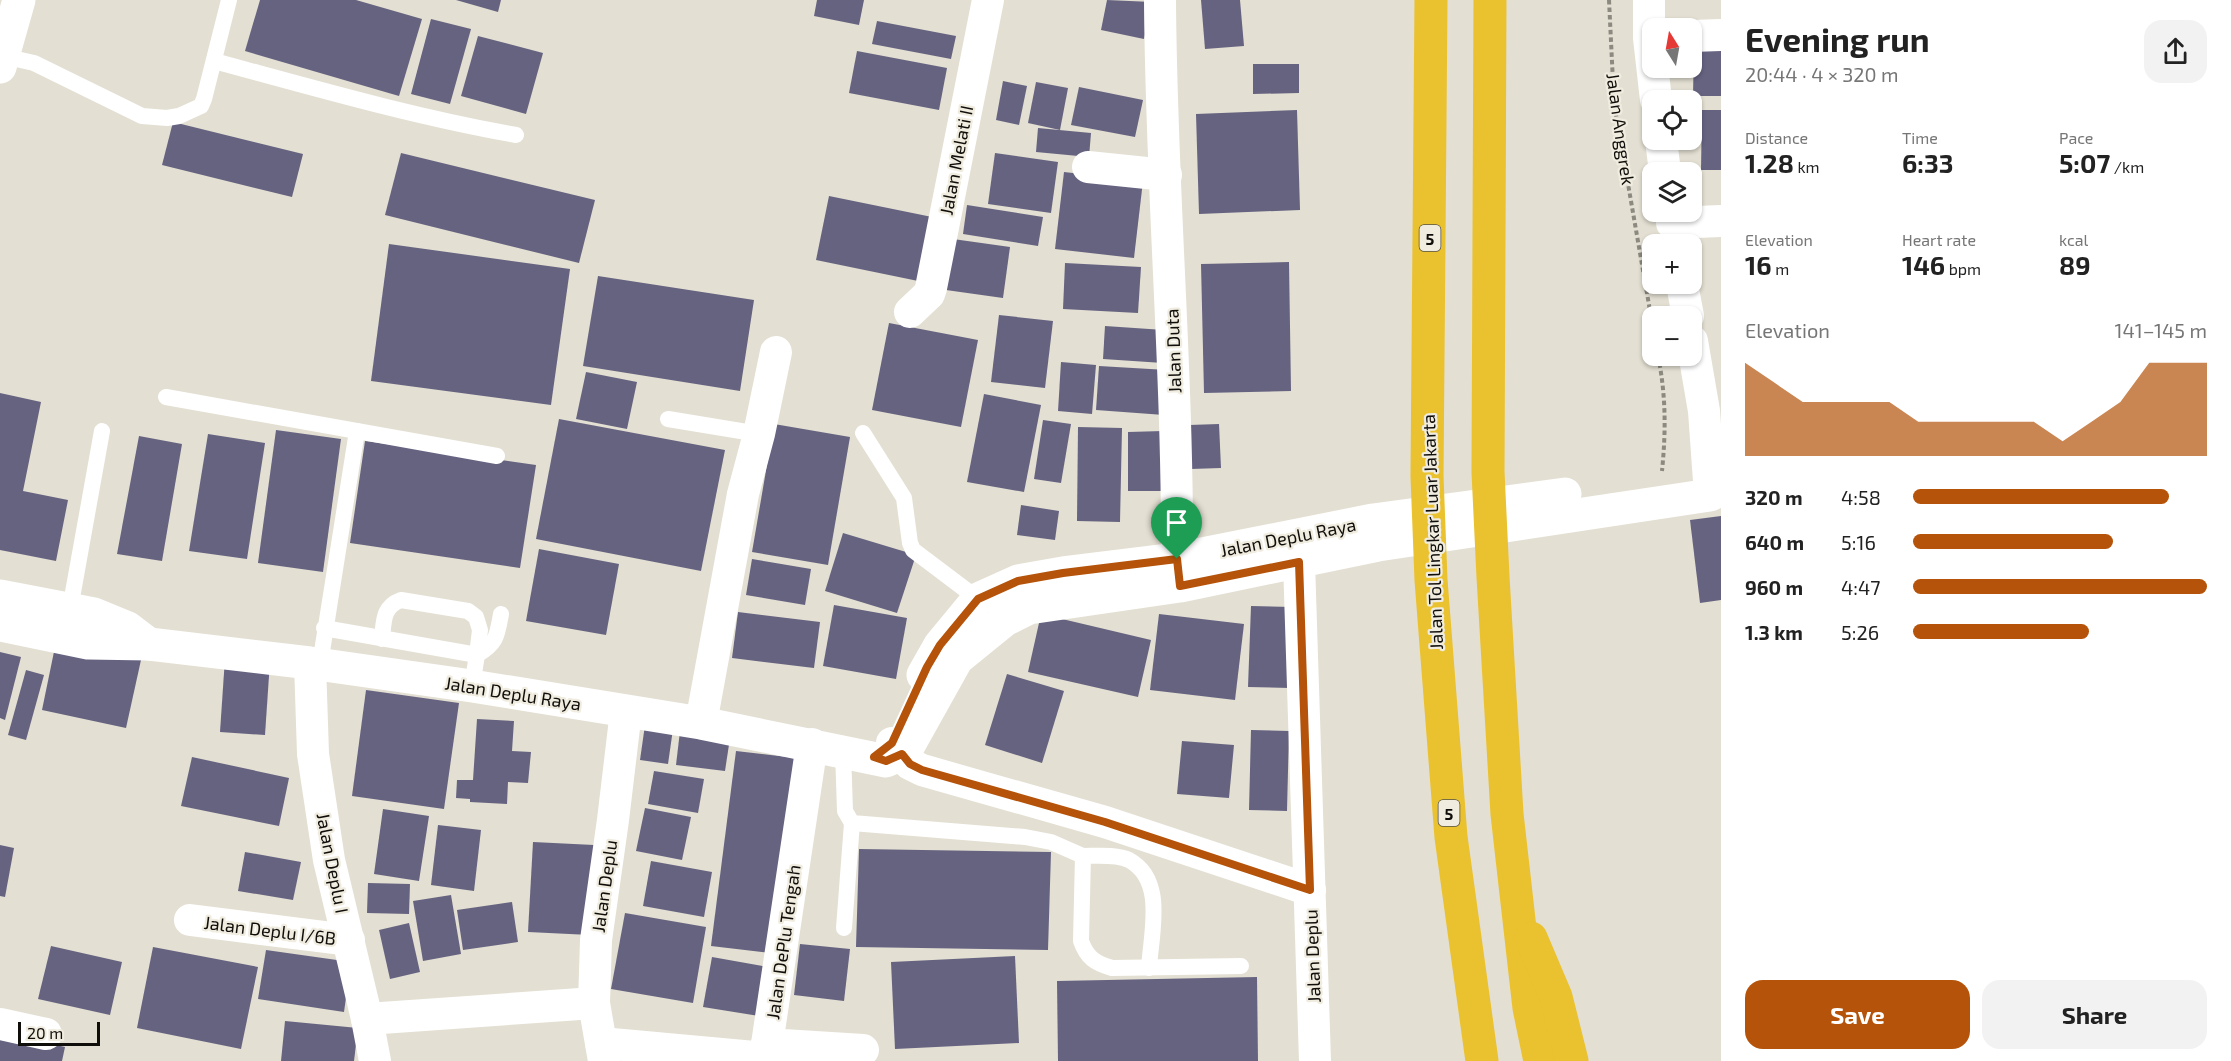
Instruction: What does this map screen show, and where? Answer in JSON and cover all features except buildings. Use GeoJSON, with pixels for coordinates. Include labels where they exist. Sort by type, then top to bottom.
{"type":"FeatureCollection","features":[{"type":"Feature","properties":{"kind":"highway","name":"Jalan Tol Lingkar Luar Jakarta"},"geometry":{"type":"LineString","coordinates":[[1431,0],[1427,476],[1431,580],[1450,837],[1480,1055]]}},
{"type":"Feature","properties":{"kind":"highway"},"geometry":{"type":"LineString","coordinates":[[1490,0],[1488,472],[1503,771],[1515,900],[1529,1008],[1540,1061]]}},
{"type":"Feature","properties":{"kind":"highway"},"geometry":{"type":"LineString","coordinates":[[1515,900],[1556,997],[1572,1061]]}},
{"type":"Feature","properties":{"kind":"main road"},"geometry":{"type":"LineString","coordinates":[[1,61],[19,0]]}},
{"type":"Feature","properties":{"kind":"main road","name":"Jalan Deplu Raya"},"geometry":{"type":"LineString","coordinates":[[0,625],[88,643],[149,644],[315,663],[475,670],[626,711],[864,750],[927,667],[949,652],[1029,608],[1178,572],[1373,520],[1661,481],[1715,487]]}},
{"type":"Feature","properties":{"kind":"main road","name":"Jalan Deplu Raya"},"geometry":{"type":"LineString","coordinates":[[949,652],[978,599],[1018,581],[1063,573],[1178,572],[1299,562],[1378,545],[1715,487]]}},
{"type":"Feature","properties":{"kind":"main road","name":"Jalan Deplu Raya"},"geometry":{"type":"LineString","coordinates":[[0,596],[70,609],[114,621],[149,644]]}},
{"type":"Feature","properties":{"kind":"street","name":"Jalan Melati II"},"geometry":{"type":"LineString","coordinates":[[910,312],[929,294],[931,288],[988,0]]}},
{"type":"Feature","properties":{"kind":"street","name":"Jalan Duta"},"geometry":{"type":"LineString","coordinates":[[1160,0],[1178,572]]}},
{"type":"Feature","properties":{"kind":"street"},"geometry":{"type":"LineString","coordinates":[[1649,0],[1650,18]]}},
{"type":"Feature","properties":{"kind":"street"},"geometry":{"type":"LineString","coordinates":[[1702,36],[1721,35]]}},
{"type":"Feature","properties":{"kind":"street"},"geometry":{"type":"LineString","coordinates":[[1088,167],[1166,175]]}},
{"type":"Feature","properties":{"kind":"street"},"geometry":{"type":"LineString","coordinates":[[1672,226],[1721,220]]}},
{"type":"Feature","properties":{"kind":"street"},"geometry":{"type":"LineString","coordinates":[[701,723],[743,494],[759,434],[776,352]]}},
{"type":"Feature","properties":{"kind":"street"},"geometry":{"type":"LineString","coordinates":[[1696,366],[1715,487]]}},
{"type":"Feature","properties":{"kind":"street","name":"Jalan Deplu"},"geometry":{"type":"LineString","coordinates":[[1299,562],[1316,1061]]}},
{"type":"Feature","properties":{"kind":"street","name":"Jalan Deplu I"},"geometry":{"type":"LineString","coordinates":[[315,663],[314,754],[329,860],[375,1061]]}},
{"type":"Feature","properties":{"kind":"street","name":"Jalan Deplu"},"geometry":{"type":"LineString","coordinates":[[603,1052],[594,1003],[596,940],[626,711]]}},
{"type":"Feature","properties":{"kind":"street"},"geometry":{"type":"LineString","coordinates":[[864,750],[922,770],[1105,822],[1310,890]]}},
{"type":"Feature","properties":{"kind":"street","name":"Jalan DePlu Tengah"},"geometry":{"type":"LineString","coordinates":[[863,1050],[767,1044],[864,750]]}},
{"type":"Feature","properties":{"kind":"street","name":"Jalan Deplu I/6B"},"geometry":{"type":"LineString","coordinates":[[190,920],[349,940]]}},
{"type":"Feature","properties":{"kind":"street"},"geometry":{"type":"LineString","coordinates":[[367,1019],[594,1003]]}},
{"type":"Feature","properties":{"kind":"street"},"geometry":{"type":"LineString","coordinates":[[0,1024],[46,1034]]}},
{"type":"Feature","properties":{"kind":"street"},"geometry":{"type":"LineString","coordinates":[[603,1052],[766,1058],[767,1044]]}},
{"type":"Feature","properties":{"kind":"lane"},"geometry":{"type":"LineString","coordinates":[[1,61],[34,63],[142,116],[167,118],[179,116],[201,106],[229,0]]}},
{"type":"Feature","properties":{"kind":"lane"},"geometry":{"type":"LineString","coordinates":[[214,61],[362,102],[458,125],[516,135]]}},
{"type":"Feature","properties":{"kind":"lane"},"geometry":{"type":"LineString","coordinates":[[166,397],[497,456]]}},
{"type":"Feature","properties":{"kind":"lane"},"geometry":{"type":"LineString","coordinates":[[668,419],[759,434]]}},
{"type":"Feature","properties":{"kind":"lane"},"geometry":{"type":"LineString","coordinates":[[315,663],[324,628],[357,430]]}},
{"type":"Feature","properties":{"kind":"lane"},"geometry":{"type":"LineString","coordinates":[[70,609],[102,431]]}},
{"type":"Feature","properties":{"kind":"lane"},"geometry":{"type":"LineString","coordinates":[[863,433],[904,498],[913,550],[978,599]]}},
{"type":"Feature","properties":{"kind":"lane"},"geometry":{"type":"LineString","coordinates":[[382,639],[386,612],[391,603],[401,600],[468,611],[476,617],[480,630],[475,670]]}},
{"type":"Feature","properties":{"kind":"lane"},"geometry":{"type":"LineString","coordinates":[[475,670],[498,632],[501,614]]}},
{"type":"Feature","properties":{"kind":"lane"},"geometry":{"type":"LineString","coordinates":[[324,628],[382,639],[475,670]]}},
{"type":"Feature","properties":{"kind":"lane"},"geometry":{"type":"LineString","coordinates":[[844,928],[852,823],[845,811],[864,750]]}},
{"type":"Feature","properties":{"kind":"lane"},"geometry":{"type":"LineString","coordinates":[[852,823],[1025,837],[1051,842],[1083,856],[1127,859],[1146,873],[1154,899],[1149,968]]}},
{"type":"Feature","properties":{"kind":"lane"},"geometry":{"type":"LineString","coordinates":[[1083,856],[1081,941],[1084,951],[1094,963],[1112,968],[1241,966]]}},
{"type":"Feature","properties":{"kind":"path","name":"Jalan Anggrek"},"geometry":{"type":"LineString","coordinates":[[1609,0],[1614,103],[1649,306]]}},
{"type":"Feature","properties":{"kind":"path"},"geometry":{"type":"LineString","coordinates":[[1660,366],[1666,424],[1661,481]]}},
{"type":"Feature","properties":{"kind":"route"},"geometry":{"type":"LineString","coordinates":[[1177,559],[1180,586],[1299,562],[1310,890],[1105,822],[922,770],[910,764],[902,754],[886,761],[874,757],[892,743],[927,667],[940,645],[978,599],[1018,581],[1177,559]]}}]}
